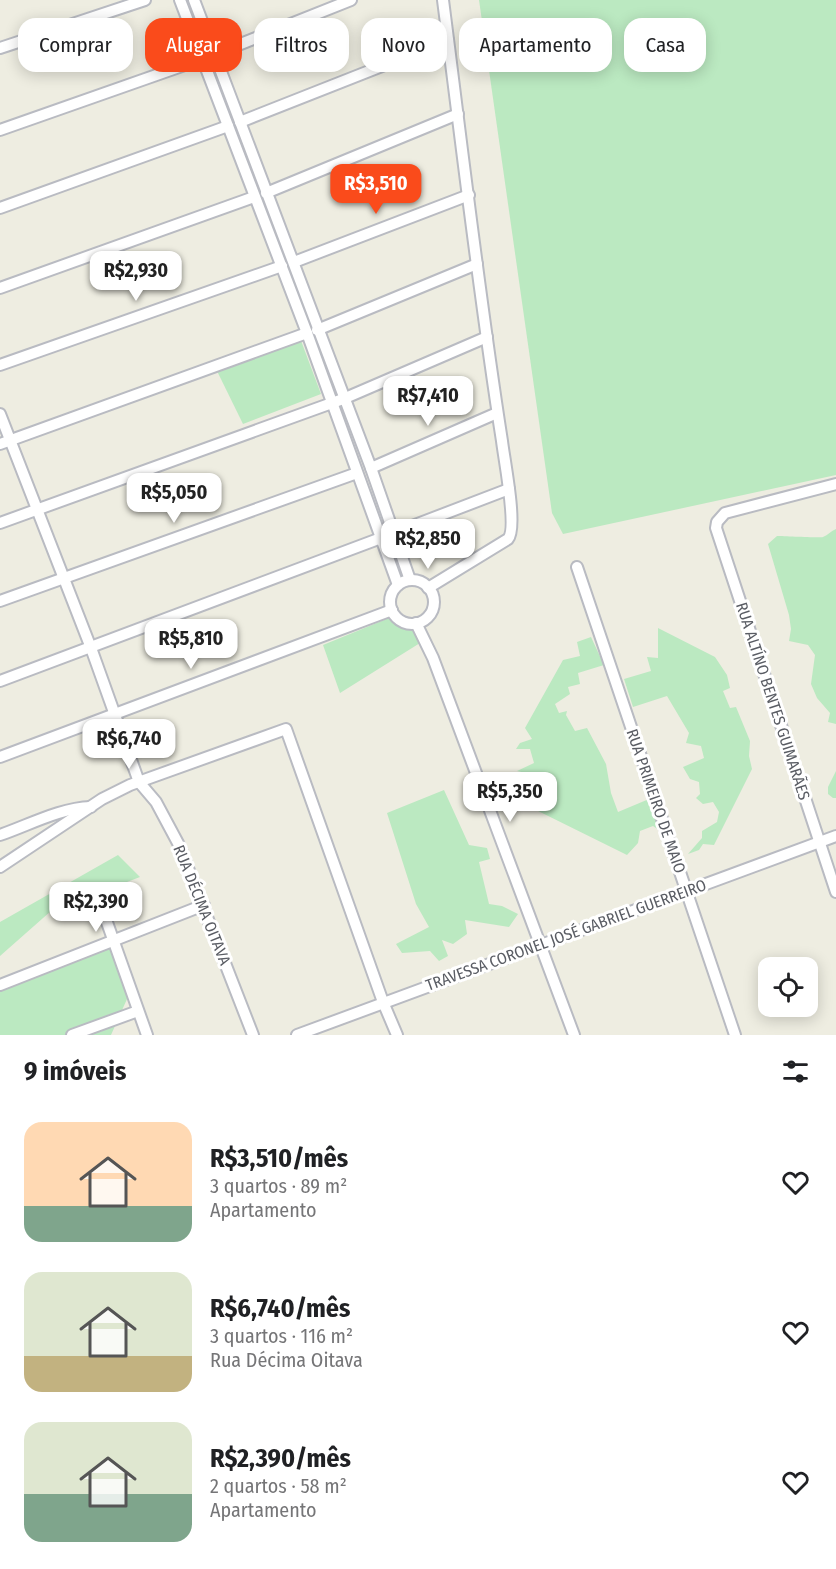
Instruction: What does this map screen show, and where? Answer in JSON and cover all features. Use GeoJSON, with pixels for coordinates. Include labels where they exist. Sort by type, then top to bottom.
{"type":"FeatureCollection","features":[{"type":"Feature","properties":{"kind":"street"},"geometry":{"type":"LineString","coordinates":[[0,48],[145,0]]}},
{"type":"Feature","properties":{"kind":"street"},"geometry":{"type":"LineString","coordinates":[[180,0],[187,18]]}},
{"type":"Feature","properties":{"kind":"street"},"geometry":{"type":"LineString","coordinates":[[194,0],[200,18]]}},
{"type":"Feature","properties":{"kind":"street"},"geometry":{"type":"LineString","coordinates":[[242,43],[351,0]]}},
{"type":"Feature","properties":{"kind":"street"},"geometry":{"type":"LineString","coordinates":[[428,588],[511,536],[513,531],[443,0]]}},
{"type":"Feature","properties":{"kind":"street"},"geometry":{"type":"LineString","coordinates":[[240,122],[448,40]]}},
{"type":"Feature","properties":{"kind":"street"},"geometry":{"type":"LineString","coordinates":[[0,130],[165,72]]}},
{"type":"Feature","properties":{"kind":"street"},"geometry":{"type":"LineString","coordinates":[[207,72],[282,266],[312,331],[338,401],[357,473],[398,585]]}},
{"type":"Feature","properties":{"kind":"street"},"geometry":{"type":"LineString","coordinates":[[220,72],[294,262],[312,331]]}},
{"type":"Feature","properties":{"kind":"street"},"geometry":{"type":"LineString","coordinates":[[266,193],[458,114]]}},
{"type":"Feature","properties":{"kind":"street"},"geometry":{"type":"LineString","coordinates":[[0,207],[228,126]]}},
{"type":"Feature","properties":{"kind":"street"},"geometry":{"type":"LineString","coordinates":[[294,262],[469,195]]}},
{"type":"Feature","properties":{"kind":"street"},"geometry":{"type":"LineString","coordinates":[[0,288],[255,197]]}},
{"type":"Feature","properties":{"kind":"street"},"geometry":{"type":"LineString","coordinates":[[5,442],[312,331],[477,264]]}},
{"type":"Feature","properties":{"kind":"street"},"geometry":{"type":"LineString","coordinates":[[0,365],[282,266]]}},
{"type":"Feature","properties":{"kind":"street"},"geometry":{"type":"LineString","coordinates":[[0,523],[338,401],[487,337]]}},
{"type":"Feature","properties":{"kind":"street"},"geometry":{"type":"LineString","coordinates":[[338,401],[371,468],[410,580]]}},
{"type":"Feature","properties":{"kind":"street"},"geometry":{"type":"LineString","coordinates":[[371,468],[497,413]]}},
{"type":"Feature","properties":{"kind":"street","name":"RUA DÉCIMA OITAVA"},"geometry":{"type":"LineString","coordinates":[[0,414],[5,442],[37,510],[91,648],[139,782],[156,802],[179,845],[204,905],[252,1035]]}},
{"type":"Feature","properties":{"kind":"street"},"geometry":{"type":"LineString","coordinates":[[0,601],[64,580],[357,473]]}},
{"type":"Feature","properties":{"kind":"street","name":"RUA ALTÍNO BENTES GUIMARÃES"},"geometry":{"type":"LineString","coordinates":[[836,484],[725,513],[717,522],[716,528],[836,892]]}},
{"type":"Feature","properties":{"kind":"street"},"geometry":{"type":"LineString","coordinates":[[394,533],[509,489]]}},
{"type":"Feature","properties":{"kind":"street"},"geometry":{"type":"LineString","coordinates":[[0,681],[381,538]]}},
{"type":"Feature","properties":{"kind":"street","name":"RUA PRIMEIRO DE MAIO"},"geometry":{"type":"LineString","coordinates":[[577,567],[735,1035]]}},
{"type":"Feature","properties":{"kind":"street"},"geometry":{"type":"LineString","coordinates":[[410,580],[417,581],[428,588],[434,601],[432,609],[423,620],[416,623],[402,621],[392,610],[390,597],[398,585],[410,580]]}},
{"type":"Feature","properties":{"kind":"street"},"geometry":{"type":"LineString","coordinates":[[0,757],[392,610]]}},
{"type":"Feature","properties":{"kind":"street"},"geometry":{"type":"LineString","coordinates":[[416,623],[433,658],[574,1035]]}},
{"type":"Feature","properties":{"kind":"street"},"geometry":{"type":"LineString","coordinates":[[0,867],[102,799],[139,782],[286,729],[383,1002],[397,1035]]}},
{"type":"Feature","properties":{"kind":"street"},"geometry":{"type":"LineString","coordinates":[[0,836],[65,811],[92,807]]}},
{"type":"Feature","properties":{"kind":"street","name":"TRAVESSA CORONEL JOSÉ GABRIEL GUERREIRO"},"geometry":{"type":"LineString","coordinates":[[297,1035],[836,836]]}},
{"type":"Feature","properties":{"kind":"street"},"geometry":{"type":"LineString","coordinates":[[98,897],[112,942],[147,1035]]}},
{"type":"Feature","properties":{"kind":"street"},"geometry":{"type":"LineString","coordinates":[[0,985],[204,905]]}},
{"type":"Feature","properties":{"kind":"street"},"geometry":{"type":"LineString","coordinates":[[72,1035],[138,1011]]}},
{"type":"Feature","properties":{"kind":"green space"},"geometry":{"type":"Polygon","coordinates":[[[479,0],[836,0],[836,475],[563,534],[552,513],[489,72],[612,72],[612,18],[482,18],[479,0]]]}},
{"type":"Feature","properties":{"kind":"green space"},"geometry":{"type":"Polygon","coordinates":[[[300,338],[321,394],[243,424],[217,371],[300,338]]]}},
{"type":"Feature","properties":{"kind":"green space"},"geometry":{"type":"Polygon","coordinates":[[[836,529],[836,724],[828,722],[830,713],[817,698],[811,684],[815,655],[808,645],[789,641],[791,629],[789,615],[768,544],[777,536],[823,537],[836,529]]]}},
{"type":"Feature","properties":{"kind":"green space"},"geometry":{"type":"Polygon","coordinates":[[[389,618],[401,626],[414,630],[420,643],[340,693],[323,645],[389,618]]]}},
{"type":"Feature","properties":{"kind":"green space"},"geometry":{"type":"Polygon","coordinates":[[[658,628],[715,657],[727,675],[730,688],[723,691],[730,708],[736,707],[750,741],[749,756],[752,769],[714,845],[703,844],[699,850],[688,854],[702,838],[702,831],[717,822],[719,812],[713,802],[703,804],[696,798],[700,794],[699,782],[690,779],[683,767],[704,758],[701,746],[686,743],[689,733],[667,696],[633,707],[624,679],[651,671],[647,657],[658,658],[658,628]]]}},
{"type":"Feature","properties":{"kind":"green space"},"geometry":{"type":"Polygon","coordinates":[[[591,637],[604,665],[578,673],[580,684],[568,687],[570,694],[555,704],[559,713],[567,711],[566,715],[575,731],[587,728],[606,764],[611,793],[618,812],[649,799],[659,830],[653,826],[640,831],[638,843],[627,855],[530,807],[525,796],[531,789],[526,773],[517,771],[534,763],[530,749],[516,749],[520,743],[532,739],[525,728],[563,660],[580,656],[577,642],[591,637]]]}},
{"type":"Feature","properties":{"kind":"green space"},"geometry":{"type":"Polygon","coordinates":[[[836,771],[836,798],[833,798],[828,794],[828,787],[836,771]]]}},
{"type":"Feature","properties":{"kind":"green space"},"geometry":{"type":"Polygon","coordinates":[[[444,790],[469,845],[487,848],[490,859],[479,862],[489,904],[502,906],[518,914],[509,927],[465,920],[467,934],[453,944],[442,940],[448,956],[439,961],[430,951],[402,953],[396,944],[429,927],[416,904],[387,813],[444,790]]]}},
{"type":"Feature","properties":{"kind":"green space"},"geometry":{"type":"Polygon","coordinates":[[[118,855],[140,877],[51,911],[0,956],[0,922],[118,855]]]}},
{"type":"Feature","properties":{"kind":"green space"},"geometry":{"type":"Polygon","coordinates":[[[113,942],[133,996],[127,999],[111,1035],[0,1035],[0,986],[113,942]]]}}]}
